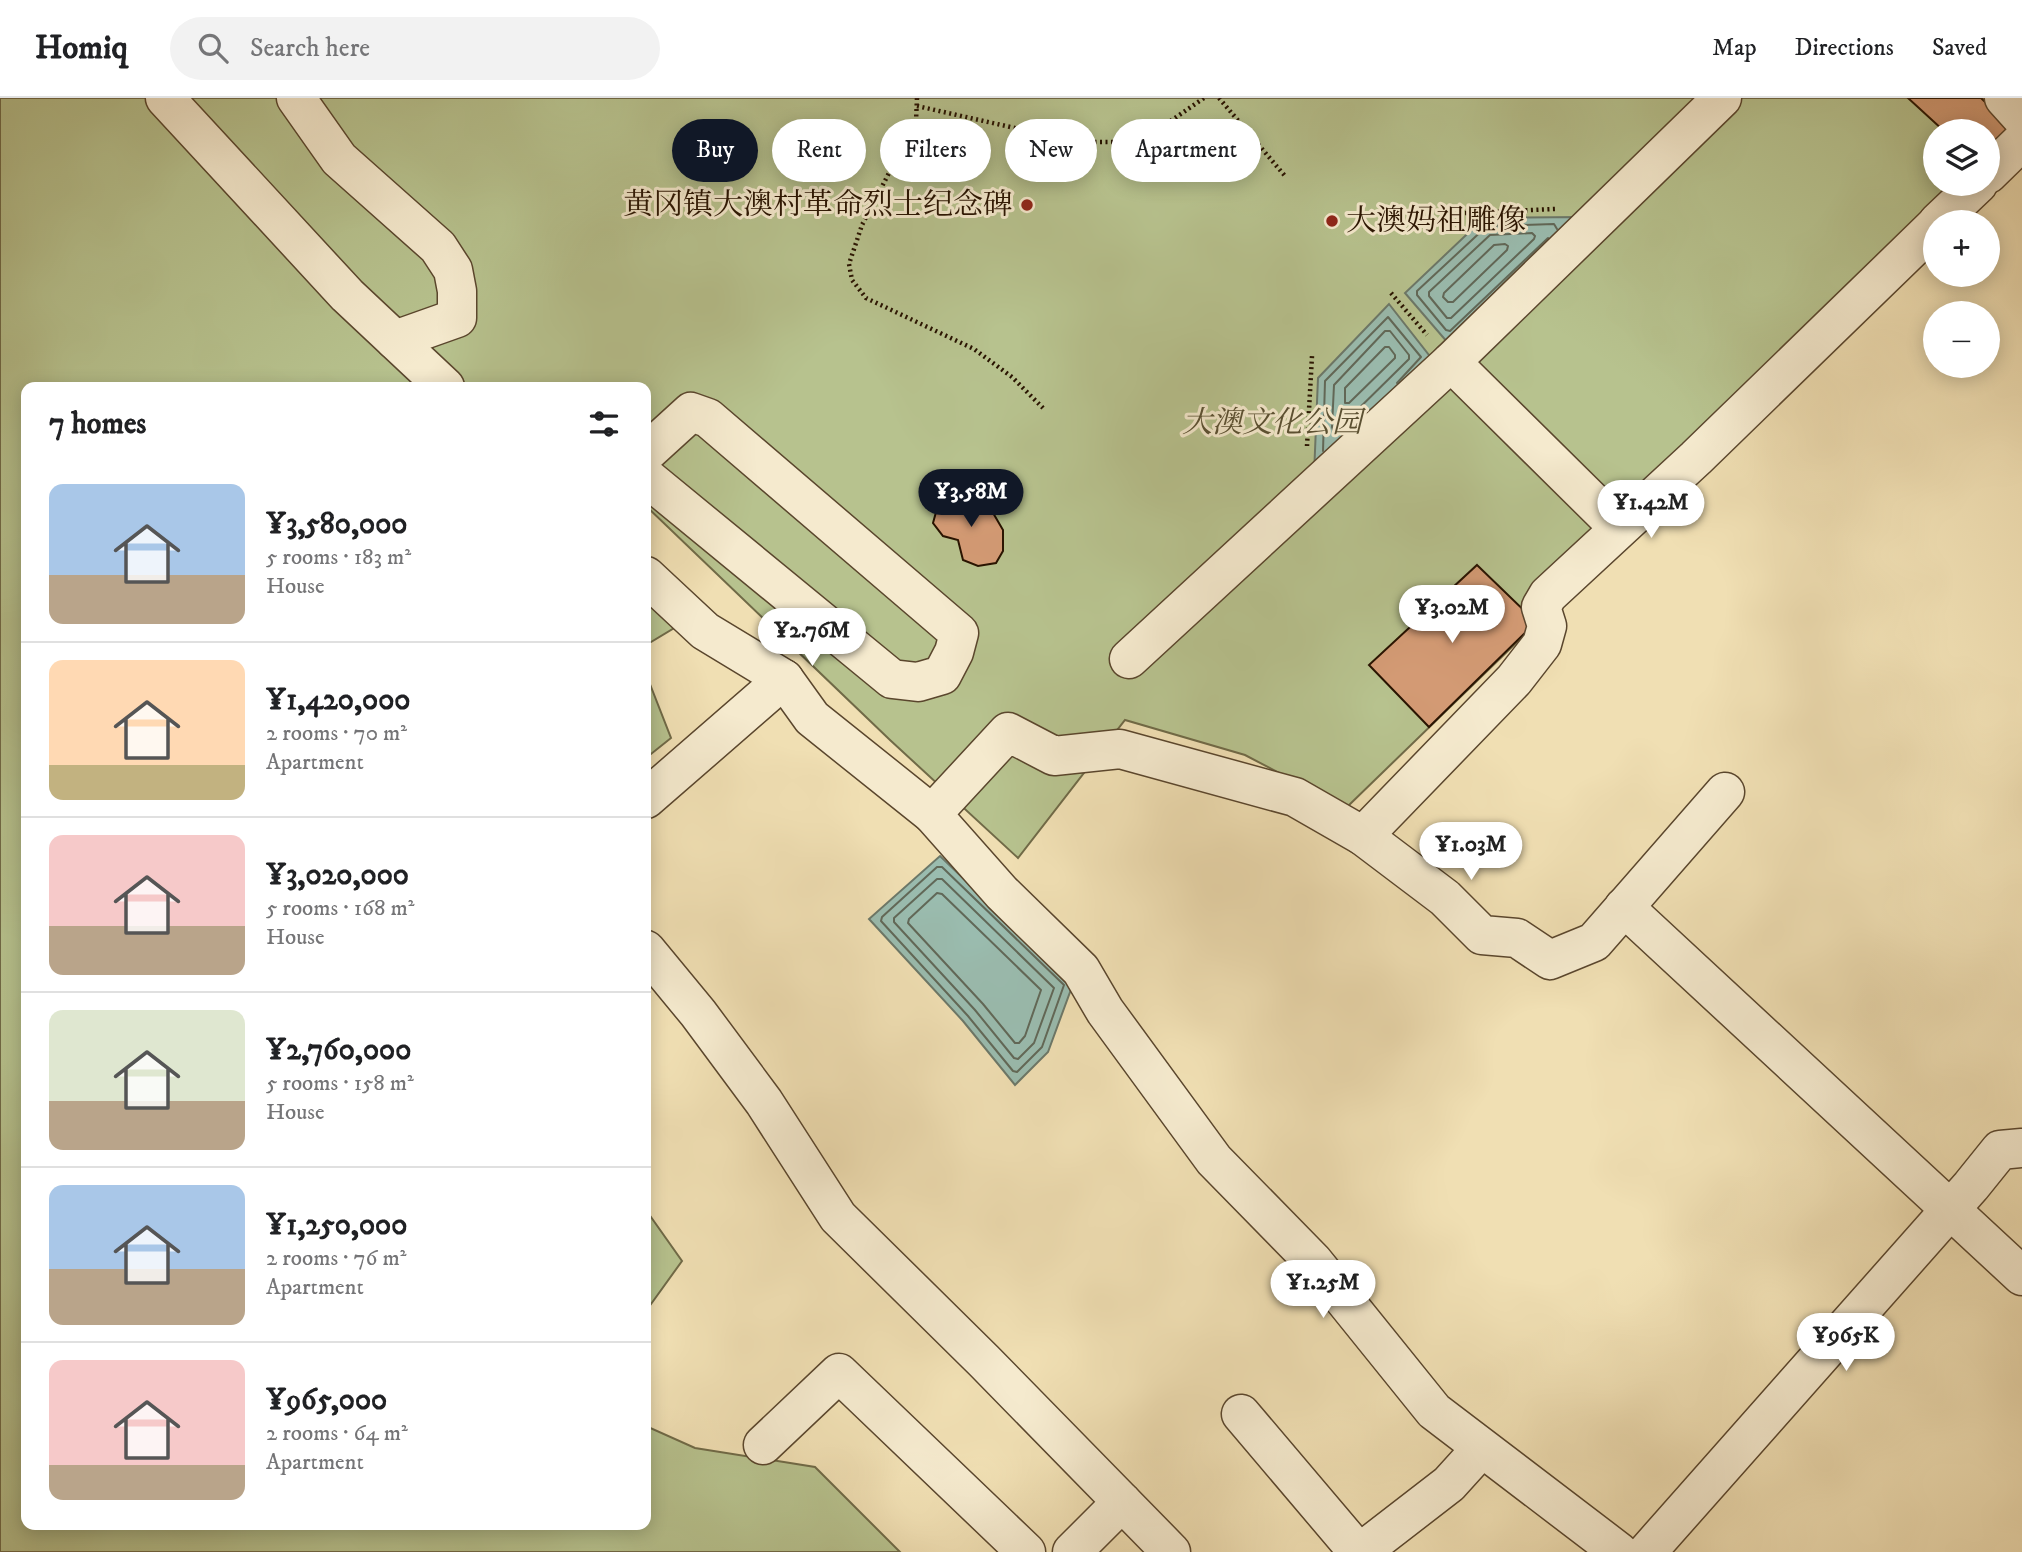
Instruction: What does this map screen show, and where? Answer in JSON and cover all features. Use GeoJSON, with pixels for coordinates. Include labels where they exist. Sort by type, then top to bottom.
{"type":"FeatureCollection","features":[{"type":"Feature","properties":{"kind":"street"},"geometry":{"type":"LineString","coordinates":[[165,98],[347,295],[440,382]]}},
{"type":"Feature","properties":{"kind":"street"},"geometry":{"type":"LineString","coordinates":[[296,98],[339,159],[438,247],[453,270],[457,291],[457,318],[395,340]]}},
{"type":"Feature","properties":{"kind":"street"},"geometry":{"type":"LineString","coordinates":[[1129,660],[1451,362],[1722,98]]}},
{"type":"Feature","properties":{"kind":"street"},"geometry":{"type":"LineString","coordinates":[[2004,98],[2022,118]]}},
{"type":"Feature","properties":{"kind":"street"},"geometry":{"type":"LineString","coordinates":[[2000,162],[2022,141]]}},
{"type":"Feature","properties":{"kind":"street"},"geometry":{"type":"LineString","coordinates":[[1951,210],[1965,196]]}},
{"type":"Feature","properties":{"kind":"street"},"geometry":{"type":"LineString","coordinates":[[1363,836],[1514,680],[1542,643],[1547,626],[1541,607],[1548,594],[1696,458],[1923,237]]}},
{"type":"Feature","properties":{"kind":"street"},"geometry":{"type":"LineString","coordinates":[[1451,362],[1619,528]]}},
{"type":"Feature","properties":{"kind":"street"},"geometry":{"type":"LineString","coordinates":[[651,448],[691,412],[708,418],[959,633],[954,652],[942,675],[918,682],[892,679],[651,481]]}},
{"type":"Feature","properties":{"kind":"street"},"geometry":{"type":"LineString","coordinates":[[651,581],[705,631],[784,679],[812,718],[932,814],[1002,893],[1082,970],[1105,1011],[1214,1160],[1313,1261],[1434,1411],[1619,1552]]}},
{"type":"Feature","properties":{"kind":"street"},"geometry":{"type":"LineString","coordinates":[[651,795],[784,679]]}},
{"type":"Feature","properties":{"kind":"street"},"geometry":{"type":"LineString","coordinates":[[932,814],[1008,732],[1054,756],[1120,749],[1295,797],[1363,836],[1445,898],[1482,935],[1517,938],[1550,960],[1594,942],[1725,792]]}},
{"type":"Feature","properties":{"kind":"street"},"geometry":{"type":"LineString","coordinates":[[1624,907],[2022,1276]]}},
{"type":"Feature","properties":{"kind":"street"},"geometry":{"type":"LineString","coordinates":[[651,956],[698,1013],[764,1102],[838,1217],[1171,1552]]}},
{"type":"Feature","properties":{"kind":"street"},"geometry":{"type":"LineString","coordinates":[[1647,1552],[1951,1209],[2000,1150],[2022,1148]]}},
{"type":"Feature","properties":{"kind":"street"},"geometry":{"type":"LineString","coordinates":[[763,1445],[839,1373],[1026,1552]]}},
{"type":"Feature","properties":{"kind":"street"},"geometry":{"type":"LineString","coordinates":[[1241,1414],[1359,1552],[1449,1484],[1478,1452],[1471,1440]]}},
{"type":"Feature","properties":{"kind":"street"},"geometry":{"type":"LineString","coordinates":[[1072,1552],[1122,1502]]}},
{"type":"Feature","properties":{"kind":"path"},"geometry":{"type":"LineString","coordinates":[[917,98],[916,121],[862,225],[849,264],[852,280],[866,298],[974,349],[1012,377],[1043,408]]}},
{"type":"Feature","properties":{"kind":"path"},"geometry":{"type":"LineString","coordinates":[[917,106],[1077,142],[1140,142],[1204,98]]}},
{"type":"Feature","properties":{"kind":"path"},"geometry":{"type":"LineString","coordinates":[[1219,98],[1285,176]]}},
{"type":"Feature","properties":{"kind":"path"},"geometry":{"type":"LineString","coordinates":[[1465,213],[1611,206]]}},
{"type":"Feature","properties":{"kind":"path"},"geometry":{"type":"LineString","coordinates":[[1391,293],[1417,323]]}},
{"type":"Feature","properties":{"kind":"path"},"geometry":{"type":"LineString","coordinates":[[1303,499],[1312,356]]}},
{"type":"Feature","properties":{"kind":"green space","name":"大澳文化公园"},"geometry":{"type":"Polygon","coordinates":[[[0,98],[2014,98],[2022,152],[2000,173],[2000,119],[1923,119],[1923,196],[1977,196],[1962,210],[1923,210],[1923,248],[1346,808],[1245,755],[1125,720],[1018,858],[890,740],[651,511],[651,382],[21,382],[21,1530],[651,1530],[651,1428],[695,1448],[815,1467],[900,1552],[0,1552],[0,98]]]}},
{"type":"Feature","properties":{"kind":"green space"},"geometry":{"type":"Polygon","coordinates":[[[651,586],[689,619],[651,642],[651,586]]]}},
{"type":"Feature","properties":{"kind":"green space"},"geometry":{"type":"Polygon","coordinates":[[[651,687],[671,738],[651,754],[651,687]]]}},
{"type":"Feature","properties":{"kind":"green space"},"geometry":{"type":"Polygon","coordinates":[[[651,1217],[682,1261],[651,1304],[651,1217]]]}},
{"type":"Feature","properties":{"kind":"water"},"geometry":{"type":"Polygon","coordinates":[[[1581,217],[1448,343],[1405,293],[1484,218],[1581,217]]]}},
{"type":"Feature","properties":{"kind":"water"},"geometry":{"type":"Polygon","coordinates":[[[1389,304],[1432,359],[1314,475],[1318,378],[1389,304]]]}},
{"type":"Feature","properties":{"kind":"water"},"geometry":{"type":"Polygon","coordinates":[[[940,856],[1073,984],[1048,1052],[1015,1085],[963,1021],[869,919],[940,856]]]}},
{"type":"Feature","properties":{"kind":"building"},"geometry":{"type":"Polygon","coordinates":[[[1908,98],[1981,98],[2016,132],[2000,150],[2000,119],[1931,119],[1908,98]]]}},
{"type":"Feature","properties":{"kind":"building"},"geometry":{"type":"Polygon","coordinates":[[[955,496],[972,498],[989,506],[1003,530],[1003,551],[996,563],[978,566],[963,560],[958,540],[943,536],[933,523],[938,505],[955,496]]]}},
{"type":"Feature","properties":{"kind":"building"},"geometry":{"type":"Polygon","coordinates":[[[1477,565],[1536,622],[1429,727],[1369,665],[1477,565]]]}},
{"type":"Feature","properties":{"kind":"place","name":"黄冈镇大澳村革命烈士纪念碑"},"geometry":{"type":"Point","coordinates":[1027,205]}},
{"type":"Feature","properties":{"kind":"place","name":"大澳妈祖雕像"},"geometry":{"type":"Point","coordinates":[1332,221]}}]}
